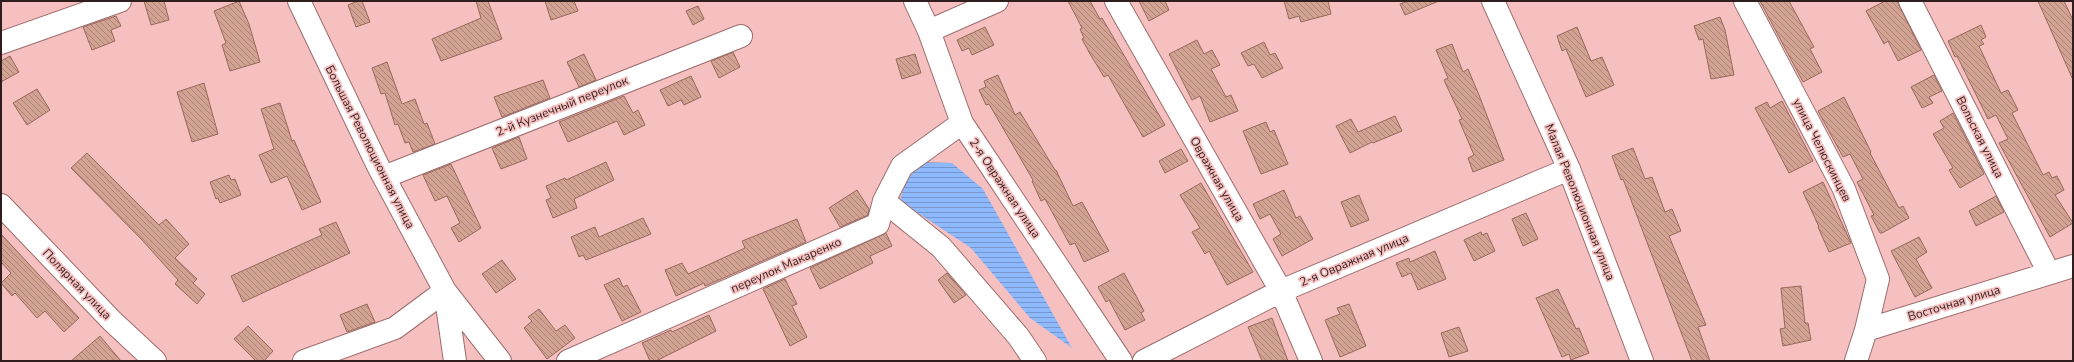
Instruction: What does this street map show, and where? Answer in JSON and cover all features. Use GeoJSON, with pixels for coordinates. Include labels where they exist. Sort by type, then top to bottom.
{"type":"FeatureCollection","features":[{"type":"Feature","properties":{"kind":"street"},"geometry":{"type":"LineString","coordinates":[[1,43],[120,1]]}},
{"type":"Feature","properties":{"kind":"street","name":"Большая Революционная улица"},"geometry":{"type":"LineString","coordinates":[[299,1],[384,177],[444,291],[500,361]]}},
{"type":"Feature","properties":{"kind":"street","name":"2-я Овражная улица"},"geometry":{"type":"LineString","coordinates":[[915,1],[929,31],[962,123],[1121,361]]}},
{"type":"Feature","properties":{"kind":"street"},"geometry":{"type":"LineString","coordinates":[[929,31],[997,1]]}},
{"type":"Feature","properties":{"kind":"street","name":"Овражная улица"},"geometry":{"type":"LineString","coordinates":[[1116,1],[1281,290],[1311,361]]}},
{"type":"Feature","properties":{"kind":"street","name":"Малая Революционная улица"},"geometry":{"type":"LineString","coordinates":[[1493,1],[1569,169],[1642,361]]}},
{"type":"Feature","properties":{"kind":"street","name":"улица Челюскинцев"},"geometry":{"type":"LineString","coordinates":[[1745,1],[1844,189],[1878,279],[1866,330]]}},
{"type":"Feature","properties":{"kind":"street","name":"Вольская улица"},"geometry":{"type":"LineString","coordinates":[[1910,1],[2049,273]]}},
{"type":"Feature","properties":{"kind":"street","name":"2-й Кузнечный переулок"},"geometry":{"type":"LineString","coordinates":[[384,177],[741,36]]}},
{"type":"Feature","properties":{"kind":"street","name":"переулок Макаренко"},"geometry":{"type":"LineString","coordinates":[[568,361],[878,224],[884,201],[902,166],[962,123]]}},
{"type":"Feature","properties":{"kind":"street","name":"2-я Овражная улица"},"geometry":{"type":"LineString","coordinates":[[1144,361],[1281,290],[1569,169]]}},
{"type":"Feature","properties":{"kind":"street"},"geometry":{"type":"LineString","coordinates":[[884,201],[941,247],[1018,336],[1035,361]]}},
{"type":"Feature","properties":{"kind":"street","name":"Полярная улица"},"geometry":{"type":"LineString","coordinates":[[1,205],[112,321],[155,361]]}},
{"type":"Feature","properties":{"kind":"street","name":"Восточная улица"},"geometry":{"type":"LineString","coordinates":[[1866,330],[2073,266]]}},
{"type":"Feature","properties":{"kind":"street"},"geometry":{"type":"LineString","coordinates":[[304,361],[394,328],[444,291]]}},
{"type":"Feature","properties":{"kind":"street","name":"Большая Революционная улица"},"geometry":{"type":"LineString","coordinates":[[444,291],[455,361]]}},
{"type":"Feature","properties":{"kind":"street"},"geometry":{"type":"LineString","coordinates":[[1856,361],[1866,330]]}},
{"type":"Feature","properties":{"kind":"water"},"geometry":{"type":"Polygon","coordinates":[[[920,162],[952,163],[983,189],[1072,348],[1030,318],[971,248],[900,201],[906,179],[920,162]]]}},
{"type":"Feature","properties":{"kind":"building"},"geometry":{"type":"Polygon","coordinates":[[[144,1],[164,1],[169,20],[151,25],[144,1]]]}},
{"type":"Feature","properties":{"kind":"building"},"geometry":{"type":"Polygon","coordinates":[[[239,1],[249,24],[260,62],[230,71],[222,45],[226,43],[214,11],[239,1]]]}},
{"type":"Feature","properties":{"kind":"building"},"geometry":{"type":"Polygon","coordinates":[[[362,1],[370,22],[356,27],[348,5],[362,1]]]}},
{"type":"Feature","properties":{"kind":"building"},"geometry":{"type":"Polygon","coordinates":[[[476,1],[488,1],[502,39],[441,61],[432,39],[481,18],[476,1]]]}},
{"type":"Feature","properties":{"kind":"building"},"geometry":{"type":"Polygon","coordinates":[[[545,1],[574,1],[578,11],[551,20],[545,1]]]}},
{"type":"Feature","properties":{"kind":"building"},"geometry":{"type":"Polygon","coordinates":[[[1068,1],[1090,1],[1100,19],[1102,18],[1165,125],[1143,137],[1108,75],[1104,77],[1090,54],[1082,39],[1084,38],[1080,29],[1082,28],[1068,1]]]}},
{"type":"Feature","properties":{"kind":"building"},"geometry":{"type":"Polygon","coordinates":[[[1139,1],[1165,1],[1169,10],[1149,21],[1139,1]]]}},
{"type":"Feature","properties":{"kind":"building"},"geometry":{"type":"Polygon","coordinates":[[[1284,1],[1328,1],[1331,14],[1301,22],[1299,16],[1289,19],[1284,1]]]}},
{"type":"Feature","properties":{"kind":"building"},"geometry":{"type":"Polygon","coordinates":[[[1408,1],[1439,1],[1405,15],[1400,4],[1408,1]]]}},
{"type":"Feature","properties":{"kind":"building"},"geometry":{"type":"Polygon","coordinates":[[[1760,1],[1789,1],[1814,47],[1810,49],[1822,72],[1803,82],[1760,1]]]}},
{"type":"Feature","properties":{"kind":"building"},"geometry":{"type":"Polygon","coordinates":[[[1885,1],[1897,1],[1921,50],[1898,61],[1888,41],[1884,44],[1866,11],[1885,1]]]}},
{"type":"Feature","properties":{"kind":"building"},"geometry":{"type":"Polygon","coordinates":[[[2038,1],[2064,1],[2073,20],[2073,80],[2038,1]]]}},
{"type":"Feature","properties":{"kind":"building"},"geometry":{"type":"Polygon","coordinates":[[[698,6],[704,19],[693,25],[686,11],[698,6]]]}},
{"type":"Feature","properties":{"kind":"building"},"geometry":{"type":"Polygon","coordinates":[[[116,16],[121,26],[111,30],[115,41],[92,50],[83,27],[116,16]]]}},
{"type":"Feature","properties":{"kind":"building"},"geometry":{"type":"Polygon","coordinates":[[[1720,17],[1725,30],[1734,75],[1711,79],[1703,39],[1699,40],[1694,26],[1720,17]]]}},
{"type":"Feature","properties":{"kind":"building"},"geometry":{"type":"Polygon","coordinates":[[[1981,25],[1986,37],[1981,40],[1984,44],[1979,46],[2001,93],[2008,90],[2018,110],[2012,113],[2043,175],[2049,172],[2052,178],[2057,176],[2064,190],[2055,195],[2073,223],[2050,237],[1999,143],[2008,139],[1996,115],[1988,119],[1948,41],[1981,25]]]}},
{"type":"Feature","properties":{"kind":"building"},"geometry":{"type":"Polygon","coordinates":[[[985,27],[994,45],[972,55],[969,48],[962,51],[957,40],[985,27]]]}},
{"type":"Feature","properties":{"kind":"building"},"geometry":{"type":"Polygon","coordinates":[[[1577,27],[1591,61],[1602,57],[1614,85],[1586,97],[1566,49],[1562,51],[1557,36],[1577,27]]]}},
{"type":"Feature","properties":{"kind":"building"},"geometry":{"type":"Polygon","coordinates":[[[1197,40],[1204,54],[1212,50],[1220,65],[1211,69],[1226,97],[1231,95],[1238,111],[1210,122],[1200,96],[1192,100],[1169,54],[1197,40]]]}},
{"type":"Feature","properties":{"kind":"building"},"geometry":{"type":"Polygon","coordinates":[[[1264,42],[1270,55],[1275,53],[1283,68],[1262,78],[1254,64],[1248,66],[1241,53],[1264,42]]]}},
{"type":"Feature","properties":{"kind":"building"},"geometry":{"type":"Polygon","coordinates":[[[1452,44],[1463,72],[1468,69],[1504,160],[1473,172],[1468,158],[1474,155],[1459,120],[1462,119],[1444,80],[1448,78],[1436,50],[1452,44]]]}},
{"type":"Feature","properties":{"kind":"building"},"geometry":{"type":"Polygon","coordinates":[[[733,52],[740,67],[719,78],[711,61],[733,52]]]}},
{"type":"Feature","properties":{"kind":"building"},"geometry":{"type":"Polygon","coordinates":[[[584,54],[596,80],[579,87],[567,62],[584,54]]]}},
{"type":"Feature","properties":{"kind":"building"},"geometry":{"type":"Polygon","coordinates":[[[915,54],[921,73],[902,79],[896,59],[915,54]]]}},
{"type":"Feature","properties":{"kind":"building"},"geometry":{"type":"Polygon","coordinates":[[[10,56],[19,72],[1,82],[1,61],[10,56]]]}},
{"type":"Feature","properties":{"kind":"building"},"geometry":{"type":"Polygon","coordinates":[[[387,62],[402,104],[415,99],[424,124],[427,123],[435,144],[413,152],[409,142],[405,143],[398,124],[395,125],[385,93],[381,94],[372,68],[387,62]]]}},
{"type":"Feature","properties":{"kind":"building"},"geometry":{"type":"Polygon","coordinates":[[[998,75],[1015,115],[1020,112],[1056,170],[1073,206],[1082,202],[1109,251],[1084,262],[1075,243],[1070,245],[1045,199],[1041,201],[1032,181],[1033,180],[989,104],[986,105],[979,90],[986,87],[984,81],[998,75]]]}},
{"type":"Feature","properties":{"kind":"building"},"geometry":{"type":"Polygon","coordinates":[[[1934,75],[1942,91],[1929,97],[1933,103],[1922,108],[1911,87],[1934,75]]]}},
{"type":"Feature","properties":{"kind":"building"},"geometry":{"type":"Polygon","coordinates":[[[691,76],[701,97],[684,105],[681,100],[668,106],[660,90],[691,76]]]}},
{"type":"Feature","properties":{"kind":"building"},"geometry":{"type":"Polygon","coordinates":[[[543,80],[550,98],[502,117],[494,97],[543,80]]]}},
{"type":"Feature","properties":{"kind":"building"},"geometry":{"type":"Polygon","coordinates":[[[204,83],[218,134],[192,142],[177,92],[204,83]]]}},
{"type":"Feature","properties":{"kind":"building"},"geometry":{"type":"Polygon","coordinates":[[[37,89],[50,110],[27,125],[13,103],[37,89]]]}},
{"type":"Feature","properties":{"kind":"building"},"geometry":{"type":"Polygon","coordinates":[[[624,96],[633,113],[638,110],[645,125],[624,135],[617,121],[568,142],[559,122],[624,96]]]}},
{"type":"Feature","properties":{"kind":"building"},"geometry":{"type":"Polygon","coordinates":[[[1844,97],[1871,152],[1870,153],[1899,208],[1903,206],[1909,218],[1882,233],[1880,233],[1871,216],[1874,215],[1857,182],[1863,179],[1850,154],[1843,157],[1818,111],[1844,97]]]}},
{"type":"Feature","properties":{"kind":"building"},"geometry":{"type":"Polygon","coordinates":[[[1782,101],[1813,161],[1789,173],[1755,108],[1767,102],[1770,108],[1782,101]]]}},
{"type":"Feature","properties":{"kind":"building"},"geometry":{"type":"Polygon","coordinates":[[[280,103],[292,141],[294,140],[321,202],[302,210],[287,176],[271,183],[259,155],[274,149],[261,109],[280,103]]]}},
{"type":"Feature","properties":{"kind":"building"},"geometry":{"type":"Polygon","coordinates":[[[1953,113],[1984,174],[1960,188],[1949,170],[1953,168],[1933,134],[1944,128],[1940,121],[1953,113]]]}},
{"type":"Feature","properties":{"kind":"building"},"geometry":{"type":"Polygon","coordinates":[[[1395,116],[1402,131],[1373,143],[1372,142],[1350,153],[1336,126],[1351,119],[1358,132],[1395,116]]]}},
{"type":"Feature","properties":{"kind":"building"},"geometry":{"type":"Polygon","coordinates":[[[1266,122],[1270,132],[1274,130],[1288,164],[1261,174],[1243,131],[1266,122]]]}},
{"type":"Feature","properties":{"kind":"building"},"geometry":{"type":"Polygon","coordinates":[[[519,137],[527,159],[501,169],[492,148],[519,137]]]}},
{"type":"Feature","properties":{"kind":"building"},"geometry":{"type":"Polygon","coordinates":[[[1633,148],[1645,179],[1652,177],[1665,212],[1672,209],[1681,231],[1669,236],[1706,325],[1698,327],[1710,361],[1692,361],[1623,179],[1621,180],[1612,156],[1633,148]]]}},
{"type":"Feature","properties":{"kind":"building"},"geometry":{"type":"Polygon","coordinates":[[[1181,149],[1188,161],[1165,173],[1159,161],[1181,149]]]}},
{"type":"Feature","properties":{"kind":"building"},"geometry":{"type":"Polygon","coordinates":[[[87,153],[159,225],[166,219],[189,244],[175,258],[197,279],[193,283],[205,294],[197,304],[175,284],[178,280],[142,240],[71,168],[87,153]]]}},
{"type":"Feature","properties":{"kind":"building"},"geometry":{"type":"Polygon","coordinates":[[[606,162],[614,180],[574,199],[577,208],[553,218],[546,200],[551,198],[546,186],[565,178],[566,180],[606,162]]]}},
{"type":"Feature","properties":{"kind":"building"},"geometry":{"type":"Polygon","coordinates":[[[451,164],[481,228],[459,242],[451,228],[460,223],[447,196],[435,201],[423,175],[451,164]]]}},
{"type":"Feature","properties":{"kind":"building"},"geometry":{"type":"Polygon","coordinates":[[[229,175],[231,180],[235,179],[241,195],[220,203],[218,198],[216,199],[210,182],[229,175]]]}},
{"type":"Feature","properties":{"kind":"building"},"geometry":{"type":"Polygon","coordinates":[[[1823,182],[1851,243],[1829,252],[1803,192],[1823,182]]]}},
{"type":"Feature","properties":{"kind":"building"},"geometry":{"type":"Polygon","coordinates":[[[1201,183],[1253,272],[1227,285],[1209,251],[1205,254],[1192,232],[1200,228],[1180,195],[1201,183]]]}},
{"type":"Feature","properties":{"kind":"building"},"geometry":{"type":"Polygon","coordinates":[[[857,190],[869,209],[868,215],[840,227],[829,208],[857,190]]]}},
{"type":"Feature","properties":{"kind":"building"},"geometry":{"type":"Polygon","coordinates":[[[1284,190],[1296,218],[1300,216],[1313,239],[1282,256],[1273,239],[1281,234],[1270,214],[1260,219],[1253,204],[1284,190]]]}},
{"type":"Feature","properties":{"kind":"building"},"geometry":{"type":"Polygon","coordinates":[[[1359,195],[1369,220],[1351,227],[1341,202],[1359,195]]]}},
{"type":"Feature","properties":{"kind":"building"},"geometry":{"type":"Polygon","coordinates":[[[1996,196],[2004,212],[1976,226],[1969,211],[1996,196]]]}},
{"type":"Feature","properties":{"kind":"building"},"geometry":{"type":"Polygon","coordinates":[[[1526,213],[1538,239],[1523,246],[1512,219],[1526,213]]]}},
{"type":"Feature","properties":{"kind":"building"},"geometry":{"type":"Polygon","coordinates":[[[643,218],[651,234],[586,260],[583,255],[579,257],[571,237],[595,227],[599,237],[643,218]]]}},
{"type":"Feature","properties":{"kind":"building"},"geometry":{"type":"Polygon","coordinates":[[[797,219],[806,242],[705,286],[704,283],[676,296],[665,270],[682,263],[688,274],[745,248],[742,241],[797,219]]]}},
{"type":"Feature","properties":{"kind":"building"},"geometry":{"type":"Polygon","coordinates":[[[336,222],[350,253],[243,302],[231,276],[322,235],[319,229],[336,222]]]}},
{"type":"Feature","properties":{"kind":"building"},"geometry":{"type":"Polygon","coordinates":[[[1481,232],[1482,235],[1487,233],[1495,251],[1474,261],[1464,240],[1481,232]]]}},
{"type":"Feature","properties":{"kind":"building"},"geometry":{"type":"Polygon","coordinates":[[[886,233],[892,246],[870,256],[873,263],[820,289],[810,268],[886,233]]]}},
{"type":"Feature","properties":{"kind":"building"},"geometry":{"type":"Polygon","coordinates":[[[1,234],[79,318],[64,332],[45,311],[37,318],[15,293],[12,296],[1,283],[11,273],[1,262],[1,234]]]}},
{"type":"Feature","properties":{"kind":"building"},"geometry":{"type":"Polygon","coordinates":[[[1919,237],[1927,252],[1916,259],[1932,288],[1915,297],[1891,251],[1919,237]]]}},
{"type":"Feature","properties":{"kind":"building"},"geometry":{"type":"Polygon","coordinates":[[[1435,251],[1446,279],[1418,290],[1411,273],[1402,277],[1396,263],[1409,258],[1410,262],[1435,251]]]}},
{"type":"Feature","properties":{"kind":"building"},"geometry":{"type":"Polygon","coordinates":[[[502,260],[516,279],[496,293],[482,274],[502,260]]]}},
{"type":"Feature","properties":{"kind":"building"},"geometry":{"type":"Polygon","coordinates":[[[947,273],[966,295],[954,303],[938,280],[947,273]]]}},
{"type":"Feature","properties":{"kind":"building"},"geometry":{"type":"Polygon","coordinates":[[[1124,273],[1144,311],[1141,313],[1145,320],[1125,330],[1109,300],[1106,302],[1098,287],[1124,273]]]}},
{"type":"Feature","properties":{"kind":"building"},"geometry":{"type":"Polygon","coordinates":[[[619,278],[623,287],[627,285],[641,312],[622,321],[604,285],[619,278]]]}},
{"type":"Feature","properties":{"kind":"building"},"geometry":{"type":"Polygon","coordinates":[[[785,279],[797,304],[792,306],[807,337],[790,346],[763,289],[785,279]]]}},
{"type":"Feature","properties":{"kind":"building"},"geometry":{"type":"Polygon","coordinates":[[[1801,286],[1805,323],[1808,323],[1811,340],[1783,346],[1780,329],[1785,328],[1781,288],[1801,286]]]}},
{"type":"Feature","properties":{"kind":"building"},"geometry":{"type":"Polygon","coordinates":[[[1558,289],[1576,329],[1579,328],[1589,353],[1571,360],[1569,354],[1562,357],[1536,298],[1558,289]]]}},
{"type":"Feature","properties":{"kind":"building"},"geometry":{"type":"Polygon","coordinates":[[[367,304],[375,322],[347,332],[340,315],[367,304]]]}},
{"type":"Feature","properties":{"kind":"building"},"geometry":{"type":"Polygon","coordinates":[[[1349,304],[1366,346],[1340,357],[1325,320],[1340,314],[1337,308],[1349,304]]]}},
{"type":"Feature","properties":{"kind":"building"},"geometry":{"type":"Polygon","coordinates":[[[539,309],[556,331],[565,325],[575,338],[547,359],[524,328],[532,321],[528,317],[539,309]]]}},
{"type":"Feature","properties":{"kind":"building"},"geometry":{"type":"Polygon","coordinates":[[[709,315],[716,331],[656,361],[650,361],[642,343],[671,330],[672,332],[709,315]]]}},
{"type":"Feature","properties":{"kind":"building"},"geometry":{"type":"Polygon","coordinates":[[[1272,318],[1288,361],[1262,361],[1248,327],[1272,318]]]}},
{"type":"Feature","properties":{"kind":"building"},"geometry":{"type":"Polygon","coordinates":[[[248,326],[273,351],[264,361],[256,361],[234,339],[248,326]]]}},
{"type":"Feature","properties":{"kind":"building"},"geometry":{"type":"Polygon","coordinates":[[[1459,327],[1468,351],[1449,357],[1441,333],[1459,327]]]}},
{"type":"Feature","properties":{"kind":"building"},"geometry":{"type":"Polygon","coordinates":[[[100,336],[121,361],[71,361],[100,336]]]}}]}
